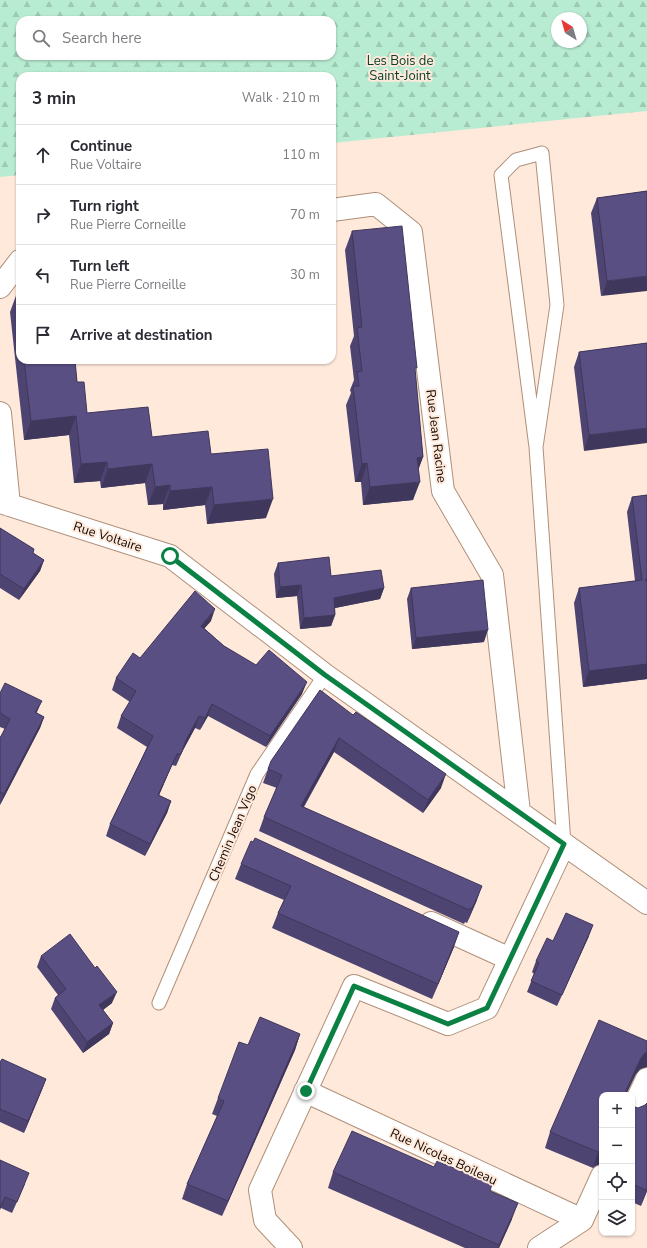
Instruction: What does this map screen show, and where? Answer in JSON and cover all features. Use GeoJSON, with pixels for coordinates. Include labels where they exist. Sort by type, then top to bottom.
{"type":"FeatureCollection","features":[{"type":"Feature","properties":{"kind":"street","name":"Rue Jean Racine"},"geometry":{"type":"LineString","coordinates":[[336,209],[376,204],[411,232],[443,491],[492,575],[518,812]]}},
{"type":"Feature","properties":{"kind":"street"},"geometry":{"type":"LineString","coordinates":[[0,287],[16,266]]}},
{"type":"Feature","properties":{"kind":"street"},"geometry":{"type":"LineString","coordinates":[[0,413],[4,503]]}},
{"type":"Feature","properties":{"kind":"street","name":"Rue Voltaire"},"geometry":{"type":"LineString","coordinates":[[4,503],[170,556],[325,675],[647,903]]}},
{"type":"Feature","properties":{"kind":"street"},"geometry":{"type":"LineString","coordinates":[[291,1248],[264,1220],[260,1190],[354,986],[448,1024],[487,1008],[564,844]]}},
{"type":"Feature","properties":{"kind":"street"},"geometry":{"type":"LineString","coordinates":[[410,914],[510,959]]}},
{"type":"Feature","properties":{"kind":"street"},"geometry":{"type":"LineString","coordinates":[[635,1105],[647,1079]]}},
{"type":"Feature","properties":{"kind":"street","name":"Rue Nicolas Boileau"},"geometry":{"type":"LineString","coordinates":[[306,1091],[582,1220]]}},
{"type":"Feature","properties":{"kind":"street"},"geometry":{"type":"LineString","coordinates":[[538,1248],[582,1220],[599,1183]]}},
{"type":"Feature","properties":{"kind":"lane"},"geometry":{"type":"LineString","coordinates":[[536,447],[557,305],[542,153],[516,160],[501,175],[536,447],[564,844]]}},
{"type":"Feature","properties":{"kind":"lane","name":"Chemin Jean Vigo"},"geometry":{"type":"LineString","coordinates":[[160,1003],[257,774],[325,675]]}},
{"type":"Feature","properties":{"kind":"green space","name":"Les Bois de Saint-Joint"},"geometry":{"type":"Polygon","coordinates":[[[0,0],[647,0],[647,111],[336,143],[336,72],[16,72],[16,175],[0,177],[0,0]]]}},
{"type":"Feature","properties":{"kind":"building"},"geometry":{"type":"Polygon","coordinates":[[[647,191],[647,276],[607,281],[597,198],[647,191]]]}},
{"type":"Feature","properties":{"kind":"building"},"geometry":{"type":"Polygon","coordinates":[[[402,226],[417,368],[415,368],[423,457],[417,458],[420,482],[370,487],[367,463],[362,464],[353,386],[359,386],[357,372],[362,371],[357,328],[362,327],[352,231],[402,226]]]}},
{"type":"Feature","properties":{"kind":"building"},"geometry":{"type":"Polygon","coordinates":[[[647,343],[647,428],[589,435],[579,352],[647,343]]]}},
{"type":"Feature","properties":{"kind":"building"},"geometry":{"type":"Polygon","coordinates":[[[24,364],[75,364],[77,382],[84,382],[87,413],[148,407],[152,437],[208,431],[211,454],[268,449],[273,499],[214,505],[212,487],[170,491],[170,485],[155,487],[152,464],[108,469],[107,462],[81,464],[76,416],[31,421],[24,364]]]}},
{"type":"Feature","properties":{"kind":"building"},"geometry":{"type":"Polygon","coordinates":[[[647,495],[647,664],[589,671],[579,588],[642,580],[632,497],[647,495]]]}},
{"type":"Feature","properties":{"kind":"building"},"geometry":{"type":"Polygon","coordinates":[[[0,528],[34,549],[33,553],[44,560],[24,589],[0,574],[0,528]]]}},
{"type":"Feature","properties":{"kind":"building"},"geometry":{"type":"Polygon","coordinates":[[[329,557],[331,576],[381,570],[384,588],[334,598],[335,615],[304,618],[301,585],[280,587],[278,563],[329,557]]]}},
{"type":"Feature","properties":{"kind":"building"},"geometry":{"type":"Polygon","coordinates":[[[483,580],[488,630],[416,638],[411,588],[483,580]]]}},
{"type":"Feature","properties":{"kind":"building"},"geometry":{"type":"Polygon","coordinates":[[[195,591],[215,609],[201,626],[224,646],[256,665],[269,650],[307,682],[270,736],[212,704],[205,718],[199,716],[186,740],[181,754],[177,754],[158,795],[171,801],[150,844],[110,824],[153,736],[121,716],[136,691],[116,678],[133,653],[140,658],[195,591]]]}},
{"type":"Feature","properties":{"kind":"building"},"geometry":{"type":"Polygon","coordinates":[[[5,683],[42,701],[35,712],[44,717],[4,794],[0,792],[0,738],[10,719],[0,713],[0,693],[5,683]]]}},
{"type":"Feature","properties":{"kind":"building"},"geometry":{"type":"Polygon","coordinates":[[[320,690],[353,715],[356,712],[446,774],[428,800],[339,738],[301,806],[482,886],[472,909],[470,908],[469,910],[264,817],[282,775],[268,769],[271,761],[320,690]]]}},
{"type":"Feature","properties":{"kind":"building"},"geometry":{"type":"Polygon","coordinates":[[[255,838],[459,932],[438,984],[278,913],[291,886],[241,864],[251,841],[253,842],[255,838]]]}},
{"type":"Feature","properties":{"kind":"building"},"geometry":{"type":"Polygon","coordinates":[[[566,913],[593,925],[562,995],[531,981],[539,963],[536,961],[547,938],[553,941],[566,913]]]}},
{"type":"Feature","properties":{"kind":"building"},"geometry":{"type":"Polygon","coordinates":[[[70,934],[95,968],[97,966],[117,992],[99,1005],[113,1023],[87,1042],[55,998],[66,989],[41,956],[70,934]]]}},
{"type":"Feature","properties":{"kind":"building"},"geometry":{"type":"Polygon","coordinates":[[[260,1017],[300,1034],[228,1201],[187,1184],[224,1101],[218,1098],[239,1042],[248,1045],[260,1017]]]}},
{"type":"Feature","properties":{"kind":"building"},"geometry":{"type":"Polygon","coordinates":[[[599,1020],[647,1041],[647,1053],[645,1053],[641,1058],[626,1092],[599,1092],[599,1151],[550,1132],[599,1020]]]}},
{"type":"Feature","properties":{"kind":"building"},"geometry":{"type":"Polygon","coordinates":[[[2,1059],[46,1079],[28,1121],[0,1109],[0,1062],[2,1059]]]}},
{"type":"Feature","properties":{"kind":"building"},"geometry":{"type":"Polygon","coordinates":[[[647,1103],[646,1190],[635,1185],[635,1107],[638,1108],[647,1103]]]}},
{"type":"Feature","properties":{"kind":"building"},"geometry":{"type":"Polygon","coordinates":[[[352,1131],[434,1167],[437,1161],[492,1184],[490,1191],[518,1203],[499,1245],[333,1172],[352,1131]]]}},
{"type":"Feature","properties":{"kind":"building"},"geometry":{"type":"Polygon","coordinates":[[[0,1160],[29,1173],[17,1202],[5,1197],[0,1208],[0,1160]]]}},
{"type":"Feature","properties":{"kind":"route"},"geometry":{"type":"LineString","coordinates":[[170,556],[325,675],[564,844],[487,1008],[448,1024],[354,986],[306,1091]]}}]}
